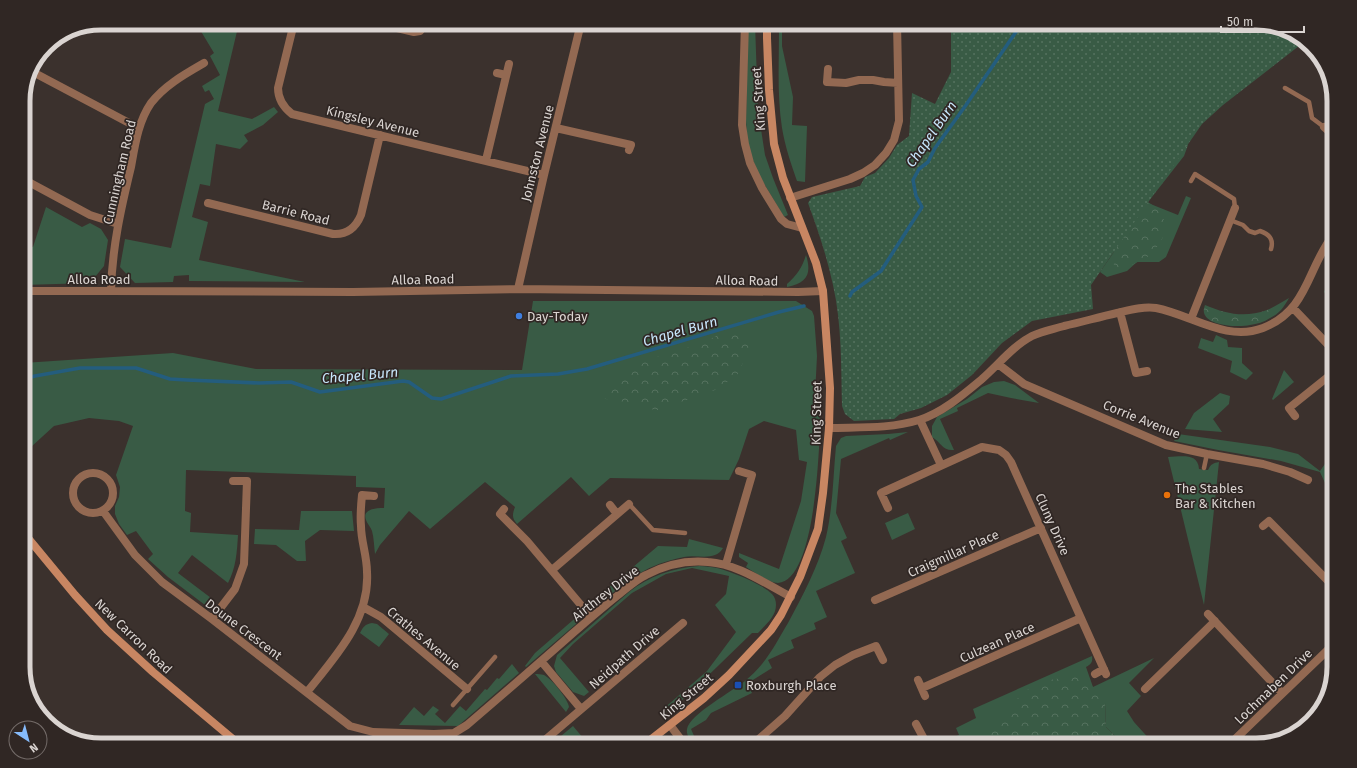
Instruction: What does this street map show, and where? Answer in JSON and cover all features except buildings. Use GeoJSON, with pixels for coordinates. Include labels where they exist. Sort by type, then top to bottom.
{"type":"FeatureCollection","features":[{"type":"Feature","properties":{"kind":"main road","name":"King Street"},"geometry":{"type":"LineString","coordinates":[[653,738],[704,698],[729,676],[771,630],[791,597],[810,553],[818,528],[823,494],[829,428],[830,388],[822,291],[816,263],[790,198],[778,162],[774,144],[771,125],[768,30]]}},
{"type":"Feature","properties":{"kind":"main road","name":"New Carron Road"},"geometry":{"type":"LineString","coordinates":[[30,540],[75,595],[107,630],[153,672],[232,738]]}},
{"type":"Feature","properties":{"kind":"street","name":"Kingsley Avenue"},"geometry":{"type":"LineString","coordinates":[[292,30],[278,88],[278,94],[282,104],[292,114],[544,174]]}},
{"type":"Feature","properties":{"kind":"street"},"geometry":{"type":"LineString","coordinates":[[406,30],[414,32],[421,30]]}},
{"type":"Feature","properties":{"kind":"street","name":"Johnston Avenue"},"geometry":{"type":"LineString","coordinates":[[518,289],[579,30]]}},
{"type":"Feature","properties":{"kind":"street"},"geometry":{"type":"LineString","coordinates":[[745,30],[742,125],[750,163],[762,188],[781,218],[787,224],[802,228]]}},
{"type":"Feature","properties":{"kind":"street"},"geometry":{"type":"LineString","coordinates":[[790,198],[856,176],[875,165],[886,153],[894,140],[899,121],[897,30]]}},
{"type":"Feature","properties":{"kind":"street","name":"Cunningham Road"},"geometry":{"type":"LineString","coordinates":[[111,290],[111,275],[118,224],[140,126],[151,104],[163,90],[175,80],[204,63]]}},
{"type":"Feature","properties":{"kind":"street"},"geometry":{"type":"LineString","coordinates":[[486,160],[508,64]]}},
{"type":"Feature","properties":{"kind":"street"},"geometry":{"type":"LineString","coordinates":[[828,68],[827,82],[846,83],[859,80],[873,80],[898,83]]}},
{"type":"Feature","properties":{"kind":"street"},"geometry":{"type":"LineString","coordinates":[[35,73],[131,124],[140,126]]}},
{"type":"Feature","properties":{"kind":"street"},"geometry":{"type":"LineString","coordinates":[[497,73],[506,75]]}},
{"type":"Feature","properties":{"kind":"street"},"geometry":{"type":"LineString","coordinates":[[556,128],[631,145],[630,150]]}},
{"type":"Feature","properties":{"kind":"street","name":"Barrie Road"},"geometry":{"type":"LineString","coordinates":[[208,203],[333,234],[347,232],[353,228],[361,215],[380,135]]}},
{"type":"Feature","properties":{"kind":"street"},"geometry":{"type":"LineString","coordinates":[[30,183],[90,215],[118,224]]}},
{"type":"Feature","properties":{"kind":"street"},"geometry":{"type":"LineString","coordinates":[[1191,319],[1235,208]]}},
{"type":"Feature","properties":{"kind":"street"},"geometry":{"type":"LineString","coordinates":[[829,428],[882,427],[920,420],[933,414],[960,397],[1019,344],[1034,335],[1120,312],[1142,308],[1155,308],[1222,330],[1252,331],[1264,328],[1283,317],[1293,308],[1301,297],[1327,243]]}},
{"type":"Feature","properties":{"kind":"street","name":"Alloa Road"},"geometry":{"type":"LineString","coordinates":[[30,291],[354,292],[518,289],[782,292],[822,291]]}},
{"type":"Feature","properties":{"kind":"street"},"geometry":{"type":"LineString","coordinates":[[1293,308],[1327,344]]}},
{"type":"Feature","properties":{"kind":"street"},"geometry":{"type":"LineString","coordinates":[[1120,312],[1136,374],[1147,371]]}},
{"type":"Feature","properties":{"kind":"street","name":"Corrie Avenue"},"geometry":{"type":"LineString","coordinates":[[998,364],[1024,384],[1166,444],[1206,454],[1263,464],[1290,472],[1308,480]]}},
{"type":"Feature","properties":{"kind":"street"},"geometry":{"type":"LineString","coordinates":[[1295,416],[1290,408],[1327,378]]}},
{"type":"Feature","properties":{"kind":"street"},"geometry":{"type":"LineString","coordinates":[[920,420],[941,465]]}},
{"type":"Feature","properties":{"kind":"street","name":"Cluny Drive"},"geometry":{"type":"LineString","coordinates":[[888,508],[881,493],[941,465],[982,448],[999,450],[1006,455],[1011,462],[1105,672],[1094,674]]}},
{"type":"Feature","properties":{"kind":"street"},"geometry":{"type":"LineString","coordinates":[[726,564],[752,475],[739,471]]}},
{"type":"Feature","properties":{"kind":"street"},"geometry":{"type":"LineString","coordinates":[[94,473],[101,475],[108,480],[112,486],[112,500],[109,506],[103,510],[96,513],[88,512],[80,509],[75,502],[73,494],[74,486],[86,475],[94,473]]}},
{"type":"Feature","properties":{"kind":"street"},"geometry":{"type":"LineString","coordinates":[[212,619],[235,589],[244,564],[247,480],[233,481]]}},
{"type":"Feature","properties":{"kind":"street"},"geometry":{"type":"LineString","coordinates":[[307,692],[345,644],[357,624],[363,608],[367,572],[361,526],[362,495],[374,496]]}},
{"type":"Feature","properties":{"kind":"street"},"geometry":{"type":"LineString","coordinates":[[552,570],[629,504]]}},
{"type":"Feature","properties":{"kind":"street"},"geometry":{"type":"LineString","coordinates":[[610,505],[617,514]]}},
{"type":"Feature","properties":{"kind":"street"},"geometry":{"type":"LineString","coordinates":[[504,509],[500,514],[527,541],[591,617]]}},
{"type":"Feature","properties":{"kind":"street","name":"Doune Crescent"},"geometry":{"type":"LineString","coordinates":[[103,510],[135,555],[162,582],[350,726],[372,732],[393,733],[446,734],[460,730]]}},
{"type":"Feature","properties":{"kind":"street"},"geometry":{"type":"LineString","coordinates":[[1263,526],[1269,521],[1327,580]]}},
{"type":"Feature","properties":{"kind":"street","name":"Craigmillar Place"},"geometry":{"type":"LineString","coordinates":[[875,600],[1041,528]]}},
{"type":"Feature","properties":{"kind":"street","name":"Airthrey Drive"},"geometry":{"type":"LineString","coordinates":[[460,730],[631,584],[660,568],[692,561],[707,561],[726,564],[737,568],[791,597]]}},
{"type":"Feature","properties":{"kind":"street","name":"Crathes Avenue"},"geometry":{"type":"LineString","coordinates":[[363,608],[381,617],[467,689]]}},
{"type":"Feature","properties":{"kind":"street"},"geometry":{"type":"LineString","coordinates":[[1208,614],[1282,693]]}},
{"type":"Feature","properties":{"kind":"street","name":"Culzean Place"},"geometry":{"type":"LineString","coordinates":[[922,688],[1081,618]]}},
{"type":"Feature","properties":{"kind":"street"},"geometry":{"type":"LineString","coordinates":[[1145,689],[1215,622]]}},
{"type":"Feature","properties":{"kind":"street","name":"Neidpath Drive"},"geometry":{"type":"LineString","coordinates":[[547,738],[683,623]]}},
{"type":"Feature","properties":{"kind":"street"},"geometry":{"type":"LineString","coordinates":[[763,738],[820,677],[835,665],[853,655],[876,646],[883,660]]}},
{"type":"Feature","properties":{"kind":"street","name":"Lochmaben Drive"},"geometry":{"type":"LineString","coordinates":[[1236,738],[1327,651]]}},
{"type":"Feature","properties":{"kind":"street"},"geometry":{"type":"LineString","coordinates":[[541,661],[581,709]]}},
{"type":"Feature","properties":{"kind":"street"},"geometry":{"type":"LineString","coordinates":[[918,680],[925,696]]}},
{"type":"Feature","properties":{"kind":"street"},"geometry":{"type":"LineString","coordinates":[[916,724],[923,737],[922,738]]}},
{"type":"Feature","properties":{"kind":"street"},"geometry":{"type":"LineString","coordinates":[[670,725],[680,738]]}},
{"type":"Feature","properties":{"kind":"street"},"geometry":{"type":"LineString","coordinates":[[393,733],[394,738]]}},
{"type":"Feature","properties":{"kind":"street"},"geometry":{"type":"LineString","coordinates":[[434,734],[434,738]]}},
{"type":"Feature","properties":{"kind":"lane"},"geometry":{"type":"LineString","coordinates":[[1285,88],[1309,102],[1312,118],[1324,127]]}},
{"type":"Feature","properties":{"kind":"lane"},"geometry":{"type":"LineString","coordinates":[[1191,181],[1195,174],[1228,194],[1234,199],[1235,208]]}},
{"type":"Feature","properties":{"kind":"lane"},"geometry":{"type":"LineString","coordinates":[[1230,220],[1243,225],[1249,231],[1255,233],[1260,231],[1266,233],[1271,238],[1273,243],[1271,249]]}},
{"type":"Feature","properties":{"kind":"lane"},"geometry":{"type":"LineString","coordinates":[[1204,468],[1206,454]]}},
{"type":"Feature","properties":{"kind":"lane"},"geometry":{"type":"LineString","coordinates":[[629,504],[653,530],[684,533]]}},
{"type":"Feature","properties":{"kind":"lane"},"geometry":{"type":"LineString","coordinates":[[453,705],[495,657]]}},
{"type":"Feature","properties":{"kind":"green space"},"geometry":{"type":"Polygon","coordinates":[[[200,30],[237,30],[218,111],[252,119],[274,107],[278,112],[263,125],[244,135],[248,141],[240,149],[216,144],[210,186],[200,184],[192,217],[208,222],[199,260],[305,282],[189,281],[189,275],[174,276],[173,282],[135,283],[120,267],[125,239],[171,248],[205,104],[214,99],[209,90],[205,92],[202,86],[220,75],[210,56],[214,53],[200,30]]]}},
{"type":"Feature","properties":{"kind":"green space"},"geometry":{"type":"Polygon","coordinates":[[[748,30],[755,30],[758,110],[765,155],[788,215],[784,217],[760,177],[751,156],[747,140],[748,30]]]}},
{"type":"Feature","properties":{"kind":"green space"},"geometry":{"type":"Polygon","coordinates":[[[779,30],[782,30],[782,46],[793,97],[792,125],[807,126],[805,182],[797,181],[786,148],[780,116],[779,30]]]}},
{"type":"Feature","properties":{"kind":"green space"},"geometry":{"type":"Polygon","coordinates":[[[951,30],[1256,30],[1275,32],[1292,39],[1300,45],[1223,105],[1202,124],[1091,285],[1093,309],[1032,321],[1002,343],[972,375],[947,395],[921,408],[900,414],[894,419],[854,421],[845,414],[842,406],[840,346],[836,300],[831,275],[819,233],[808,203],[812,197],[860,186],[865,177],[875,173],[889,158],[897,145],[909,136],[912,93],[935,104],[951,72],[951,30]]]}},
{"type":"Feature","properties":{"kind":"green space"},"geometry":{"type":"Polygon","coordinates":[[[1181,138],[1188,145],[1184,156],[1148,202],[1161,211],[1166,227],[1161,242],[1149,256],[1128,267],[1114,268],[1113,223],[1181,138]]]}},
{"type":"Feature","properties":{"kind":"green space"},"geometry":{"type":"Polygon","coordinates":[[[1186,196],[1191,198],[1166,257],[1159,262],[1137,262],[1127,271],[1107,277],[1100,272],[1148,203],[1178,215],[1186,196]]]}},
{"type":"Feature","properties":{"kind":"green space"},"geometry":{"type":"Polygon","coordinates":[[[46,207],[82,227],[90,223],[101,229],[108,240],[104,266],[90,283],[30,285],[30,246],[33,247],[46,207]]]}},
{"type":"Feature","properties":{"kind":"green space"},"geometry":{"type":"Polygon","coordinates":[[[806,255],[808,272],[806,277],[799,283],[787,287],[787,284],[801,268],[806,255]]]}},
{"type":"Feature","properties":{"kind":"green space"},"geometry":{"type":"Polygon","coordinates":[[[1327,286],[1327,295],[1324,292],[1327,286]]]}},
{"type":"Feature","properties":{"kind":"green space"},"geometry":{"type":"Polygon","coordinates":[[[1289,298],[1279,312],[1263,322],[1253,325],[1228,326],[1220,324],[1212,321],[1204,312],[1205,305],[1228,313],[1251,314],[1267,310],[1289,298]]]}},
{"type":"Feature","properties":{"kind":"green space"},"geometry":{"type":"Polygon","coordinates":[[[533,301],[796,301],[812,311],[814,316],[817,356],[815,395],[821,395],[818,468],[809,531],[802,557],[792,575],[778,583],[774,583],[746,567],[748,563],[739,557],[739,553],[779,569],[801,501],[807,462],[799,460],[796,430],[764,421],[749,429],[739,459],[729,480],[610,478],[589,496],[571,477],[517,524],[513,516],[515,507],[485,482],[430,529],[409,511],[380,545],[375,554],[372,531],[365,516],[370,510],[384,508],[385,488],[356,487],[356,476],[186,470],[185,511],[191,513],[190,532],[238,535],[237,554],[228,583],[192,555],[178,573],[215,601],[205,605],[168,577],[148,559],[153,554],[136,531],[127,535],[119,524],[115,514],[115,506],[119,497],[120,487],[116,475],[133,426],[119,421],[89,418],[54,426],[31,447],[30,461],[30,363],[173,353],[256,369],[522,370],[533,301]]]}},
{"type":"Feature","properties":{"kind":"green space"},"geometry":{"type":"Polygon","coordinates":[[[739,332],[745,334],[750,343],[739,373],[715,390],[658,410],[640,408],[625,402],[606,399],[600,395],[602,389],[626,376],[647,360],[703,343],[720,334],[739,332]]]}},
{"type":"Feature","properties":{"kind":"green space"},"geometry":{"type":"Polygon","coordinates":[[[1216,335],[1227,340],[1228,347],[1242,348],[1242,363],[1253,373],[1246,380],[1230,372],[1232,361],[1198,348],[1201,338],[1213,342],[1216,335]]]}},
{"type":"Feature","properties":{"kind":"green space"},"geometry":{"type":"Polygon","coordinates":[[[1284,370],[1294,382],[1273,400],[1272,399],[1284,370]]]}},
{"type":"Feature","properties":{"kind":"green space"},"geometry":{"type":"Polygon","coordinates":[[[1004,381],[1015,385],[1039,403],[988,393],[957,408],[958,411],[940,419],[954,450],[944,448],[932,437],[932,426],[937,417],[967,399],[982,387],[994,382],[1004,381]]]}},
{"type":"Feature","properties":{"kind":"green space"},"geometry":{"type":"Polygon","coordinates":[[[1220,393],[1230,396],[1229,404],[1213,419],[1222,432],[1185,429],[1194,413],[1220,393]]]}},
{"type":"Feature","properties":{"kind":"green space"},"geometry":{"type":"Polygon","coordinates":[[[908,432],[890,440],[889,438],[841,459],[836,513],[847,538],[841,541],[855,573],[816,591],[827,617],[814,623],[816,629],[791,640],[794,648],[768,660],[772,668],[748,683],[752,693],[711,713],[706,720],[691,729],[695,738],[690,738],[687,729],[690,723],[713,703],[745,681],[762,664],[773,649],[810,581],[826,537],[831,503],[836,446],[841,438],[846,436],[908,432]]]}},
{"type":"Feature","properties":{"kind":"green space"},"geometry":{"type":"Polygon","coordinates":[[[1178,434],[1270,447],[1298,454],[1320,471],[1327,461],[1327,480],[1325,483],[1320,472],[1281,461],[1174,441],[1178,434]]]}},
{"type":"Feature","properties":{"kind":"green space"},"geometry":{"type":"Polygon","coordinates":[[[1183,456],[1192,458],[1198,464],[1199,469],[1208,470],[1212,464],[1219,462],[1204,605],[1168,457],[1183,456]]]}},
{"type":"Feature","properties":{"kind":"green space"},"geometry":{"type":"Polygon","coordinates":[[[301,511],[352,511],[354,531],[320,530],[305,541],[306,561],[297,561],[276,545],[254,544],[255,529],[299,530],[301,511]]]}},
{"type":"Feature","properties":{"kind":"green space"},"geometry":{"type":"Polygon","coordinates":[[[908,513],[915,529],[892,540],[885,523],[908,513]]]}},
{"type":"Feature","properties":{"kind":"green space"},"geometry":{"type":"Polygon","coordinates":[[[689,539],[723,548],[720,552],[711,556],[689,556],[659,564],[632,578],[602,601],[596,603],[587,602],[590,599],[595,599],[658,546],[687,547],[689,539]]]}},
{"type":"Feature","properties":{"kind":"green space"},"geometry":{"type":"Polygon","coordinates":[[[699,566],[717,568],[730,572],[768,590],[774,596],[776,604],[776,609],[770,620],[758,633],[752,633],[686,697],[665,713],[662,710],[707,671],[736,632],[715,605],[726,594],[729,576],[692,568],[666,574],[632,593],[573,644],[560,658],[589,692],[584,696],[573,692],[556,672],[554,666],[557,655],[637,586],[653,577],[671,571],[699,566]]]}},
{"type":"Feature","properties":{"kind":"green space"},"geometry":{"type":"Polygon","coordinates":[[[580,614],[576,624],[526,667],[525,666],[535,653],[580,614]]]}},
{"type":"Feature","properties":{"kind":"green space"},"geometry":{"type":"Polygon","coordinates":[[[372,623],[377,624],[389,634],[379,647],[360,633],[364,626],[372,623]]]}},
{"type":"Feature","properties":{"kind":"green space"},"geometry":{"type":"Polygon","coordinates":[[[1092,656],[1091,663],[1086,667],[1093,687],[1154,658],[1129,683],[1141,696],[1127,711],[1134,722],[1148,738],[1115,738],[1106,727],[1105,703],[1000,738],[952,738],[959,735],[956,728],[976,718],[973,709],[1092,656]]]}},
{"type":"Feature","properties":{"kind":"green space"},"geometry":{"type":"Polygon","coordinates":[[[512,664],[519,673],[458,726],[399,725],[414,707],[424,716],[433,706],[439,710],[435,714],[445,723],[460,706],[466,711],[485,689],[487,690],[497,678],[499,679],[512,664]]]}},
{"type":"Feature","properties":{"kind":"green space"},"geometry":{"type":"Polygon","coordinates":[[[535,674],[541,674],[547,677],[559,690],[568,703],[569,707],[566,712],[535,674]]]}},
{"type":"Feature","properties":{"kind":"green space"},"geometry":{"type":"Polygon","coordinates":[[[1083,674],[1105,703],[1106,727],[1115,738],[991,738],[991,730],[1023,692],[1045,681],[1083,674]]]}},
{"type":"Feature","properties":{"kind":"green space"},"geometry":{"type":"Polygon","coordinates":[[[573,726],[583,738],[563,738],[561,736],[573,726]]]}},
{"type":"Feature","properties":{"kind":"green space"},"geometry":{"type":"Polygon","coordinates":[[[359,736],[383,738],[358,738],[359,736]]]}},
{"type":"Feature","properties":{"kind":"waterway","name":"Chapel Burn"},"geometry":{"type":"LineString","coordinates":[[850,296],[852,292],[881,271],[922,207],[916,196],[913,180],[919,169],[928,162],[935,148],[1017,30]]}},
{"type":"Feature","properties":{"kind":"waterway","name":"Chapel Burn"},"geometry":{"type":"LineString","coordinates":[[30,377],[80,368],[136,368],[170,379],[259,383],[291,382],[320,392],[403,381],[409,382],[432,398],[441,399],[511,376],[558,374],[587,369],[779,312],[804,306]]}},
{"type":"Feature","properties":{"kind":"place","name":"Day-Today"},"geometry":{"type":"Point","coordinates":[519,316]}},
{"type":"Feature","properties":{"kind":"place","name":"The Stables Bar & Kitchen"},"geometry":{"type":"Point","coordinates":[1167,495]}},
{"type":"Feature","properties":{"kind":"place","name":"Roxburgh Place"},"geometry":{"type":"Point","coordinates":[738,685]}}]}
